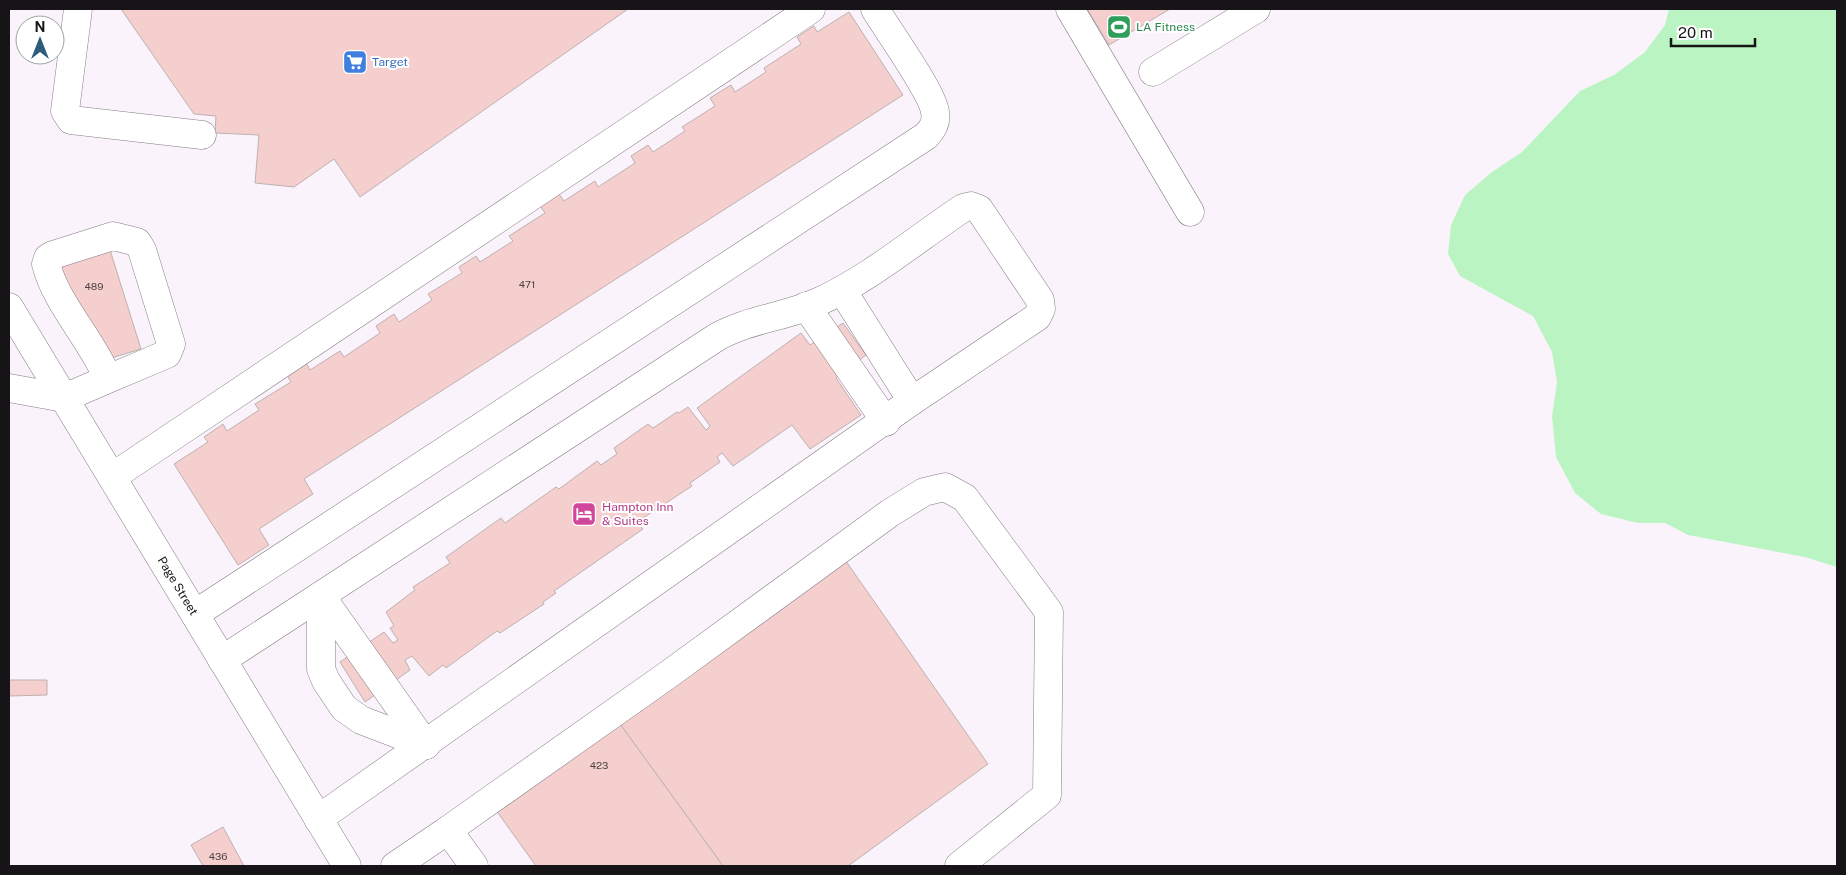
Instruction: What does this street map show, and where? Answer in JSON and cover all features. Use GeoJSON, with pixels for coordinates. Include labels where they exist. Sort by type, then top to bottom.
{"type":"FeatureCollection","features":[{"type":"Feature","properties":{"kind":"main road"},"geometry":{"type":"LineString","coordinates":[[78,9],[65,111],[67,116],[71,120],[202,135]]}},
{"type":"Feature","properties":{"kind":"main road"},"geometry":{"type":"LineString","coordinates":[[112,477],[811,9]]}},
{"type":"Feature","properties":{"kind":"main road"},"geometry":{"type":"LineString","coordinates":[[195,614],[926,136],[933,129],[936,111],[932,101],[875,9]]}},
{"type":"Feature","properties":{"kind":"main road"},"geometry":{"type":"LineString","coordinates":[[1070,9],[1190,212]]}},
{"type":"Feature","properties":{"kind":"main road"},"geometry":{"type":"LineString","coordinates":[[1153,72],[1256,9]]}},
{"type":"Feature","properties":{"kind":"main road"},"geometry":{"type":"LineString","coordinates":[[222,660],[717,337],[738,326],[806,306],[842,290],[963,208],[971,206],[979,209],[1040,300],[1041,309],[1037,317],[912,401],[886,422],[318,819]]}},
{"type":"Feature","properties":{"kind":"main road"},"geometry":{"type":"LineString","coordinates":[[9,388],[64,398],[167,354],[171,344],[142,250],[137,242],[113,236],[53,255],[48,258],[46,264],[74,321],[100,360],[108,379]]}},
{"type":"Feature","properties":{"kind":"main road"},"geometry":{"type":"LineString","coordinates":[[842,290],[912,401]]}},
{"type":"Feature","properties":{"kind":"main road"},"geometry":{"type":"LineString","coordinates":[[806,306],[886,422]]}},
{"type":"Feature","properties":{"kind":"main road","name":"Page Street"},"geometry":{"type":"LineString","coordinates":[[9,307],[347,866]]}},
{"type":"Feature","properties":{"kind":"main road"},"geometry":{"type":"LineString","coordinates":[[395,866],[670,674],[890,514],[924,492],[945,487],[966,498],[1049,612],[1048,795],[958,866]]}},
{"type":"Feature","properties":{"kind":"main road"},"geometry":{"type":"LineString","coordinates":[[321,596],[426,745]]}},
{"type":"Feature","properties":{"kind":"main road"},"geometry":{"type":"LineString","coordinates":[[321,596],[321,669],[326,681],[344,708],[361,720],[426,745]]}},
{"type":"Feature","properties":{"kind":"main road"},"geometry":{"type":"LineString","coordinates":[[448,830],[474,866]]}},
{"type":"Feature","properties":{"kind":"green space"},"geometry":{"type":"Polygon","coordinates":[[[1669,9],[1837,9],[1837,567],[1805,557],[1688,535],[1665,523],[1638,523],[1601,514],[1575,493],[1556,457],[1552,416],[1557,382],[1552,352],[1533,316],[1460,276],[1448,254],[1451,225],[1465,195],[1492,172],[1522,152],[1580,91],[1614,75],[1645,52],[1665,25],[1669,9]]]}},
{"type":"Feature","properties":{"kind":"building","name":"Target"},"geometry":{"type":"Polygon","coordinates":[[[121,9],[628,9],[360,197],[334,159],[294,187],[255,183],[259,135],[215,133],[216,116],[194,114],[121,9]]]}},
{"type":"Feature","properties":{"kind":"building","name":"LA Fitness"},"geometry":{"type":"Polygon","coordinates":[[[1087,9],[1170,9],[1109,45],[1087,9]]]}},
{"type":"Feature","properties":{"kind":"building"},"geometry":{"type":"Polygon","coordinates":[[[849,12],[903,95],[304,479],[313,494],[259,529],[269,545],[238,565],[174,464],[208,442],[204,437],[223,424],[227,431],[259,410],[255,404],[291,382],[287,375],[306,363],[310,370],[340,351],[344,357],[380,333],[376,326],[394,314],[399,322],[432,300],[428,294],[462,273],[459,267],[476,256],[480,262],[513,241],[509,236],[545,213],[540,206],[559,194],[564,201],[595,181],[598,187],[635,163],[631,156],[648,145],[653,152],[685,131],[682,127],[715,106],[710,98],[731,85],[735,92],[766,72],[764,68],[801,44],[797,37],[814,26],[817,32],[849,12]]]}},
{"type":"Feature","properties":{"kind":"building"},"geometry":{"type":"Polygon","coordinates":[[[110,250],[141,349],[108,359],[97,344],[89,319],[83,321],[74,309],[61,265],[110,250]]]}},
{"type":"Feature","properties":{"kind":"building","name":"Hampton Inn & Suites"},"geometry":{"type":"Polygon","coordinates":[[[843,323],[866,355],[836,378],[861,415],[810,449],[792,425],[733,466],[722,453],[717,457],[720,462],[690,483],[692,486],[637,522],[643,529],[554,591],[556,593],[543,602],[544,604],[500,633],[497,631],[446,668],[443,665],[429,676],[412,656],[405,660],[410,670],[365,702],[340,662],[384,632],[393,643],[398,640],[390,628],[394,626],[386,612],[415,590],[413,587],[450,563],[446,557],[501,518],[505,523],[556,487],[559,489],[597,461],[601,465],[617,454],[614,448],[648,424],[653,428],[688,407],[706,430],[710,426],[697,408],[801,333],[810,345],[843,323]]]}},
{"type":"Feature","properties":{"kind":"building"},"geometry":{"type":"Polygon","coordinates":[[[843,557],[988,764],[848,866],[723,866],[620,724],[843,557]]]}},
{"type":"Feature","properties":{"kind":"building"},"geometry":{"type":"Polygon","coordinates":[[[9,680],[47,680],[47,695],[9,696],[9,680]]]}},
{"type":"Feature","properties":{"kind":"building"},"geometry":{"type":"Polygon","coordinates":[[[615,717],[723,866],[536,866],[493,806],[615,717]]]}},
{"type":"Feature","properties":{"kind":"building"},"geometry":{"type":"Polygon","coordinates":[[[223,827],[244,866],[203,866],[191,845],[223,827]]]}},
{"type":"Feature","properties":{"kind":"place","name":"LA Fitness"},"geometry":{"type":"Point","coordinates":[1119,27]}},
{"type":"Feature","properties":{"kind":"place","name":"Target"},"geometry":{"type":"Point","coordinates":[355,62]}},
{"type":"Feature","properties":{"kind":"place","name":"Hampton Inn & Suites"},"geometry":{"type":"Point","coordinates":[584,514]}}]}
